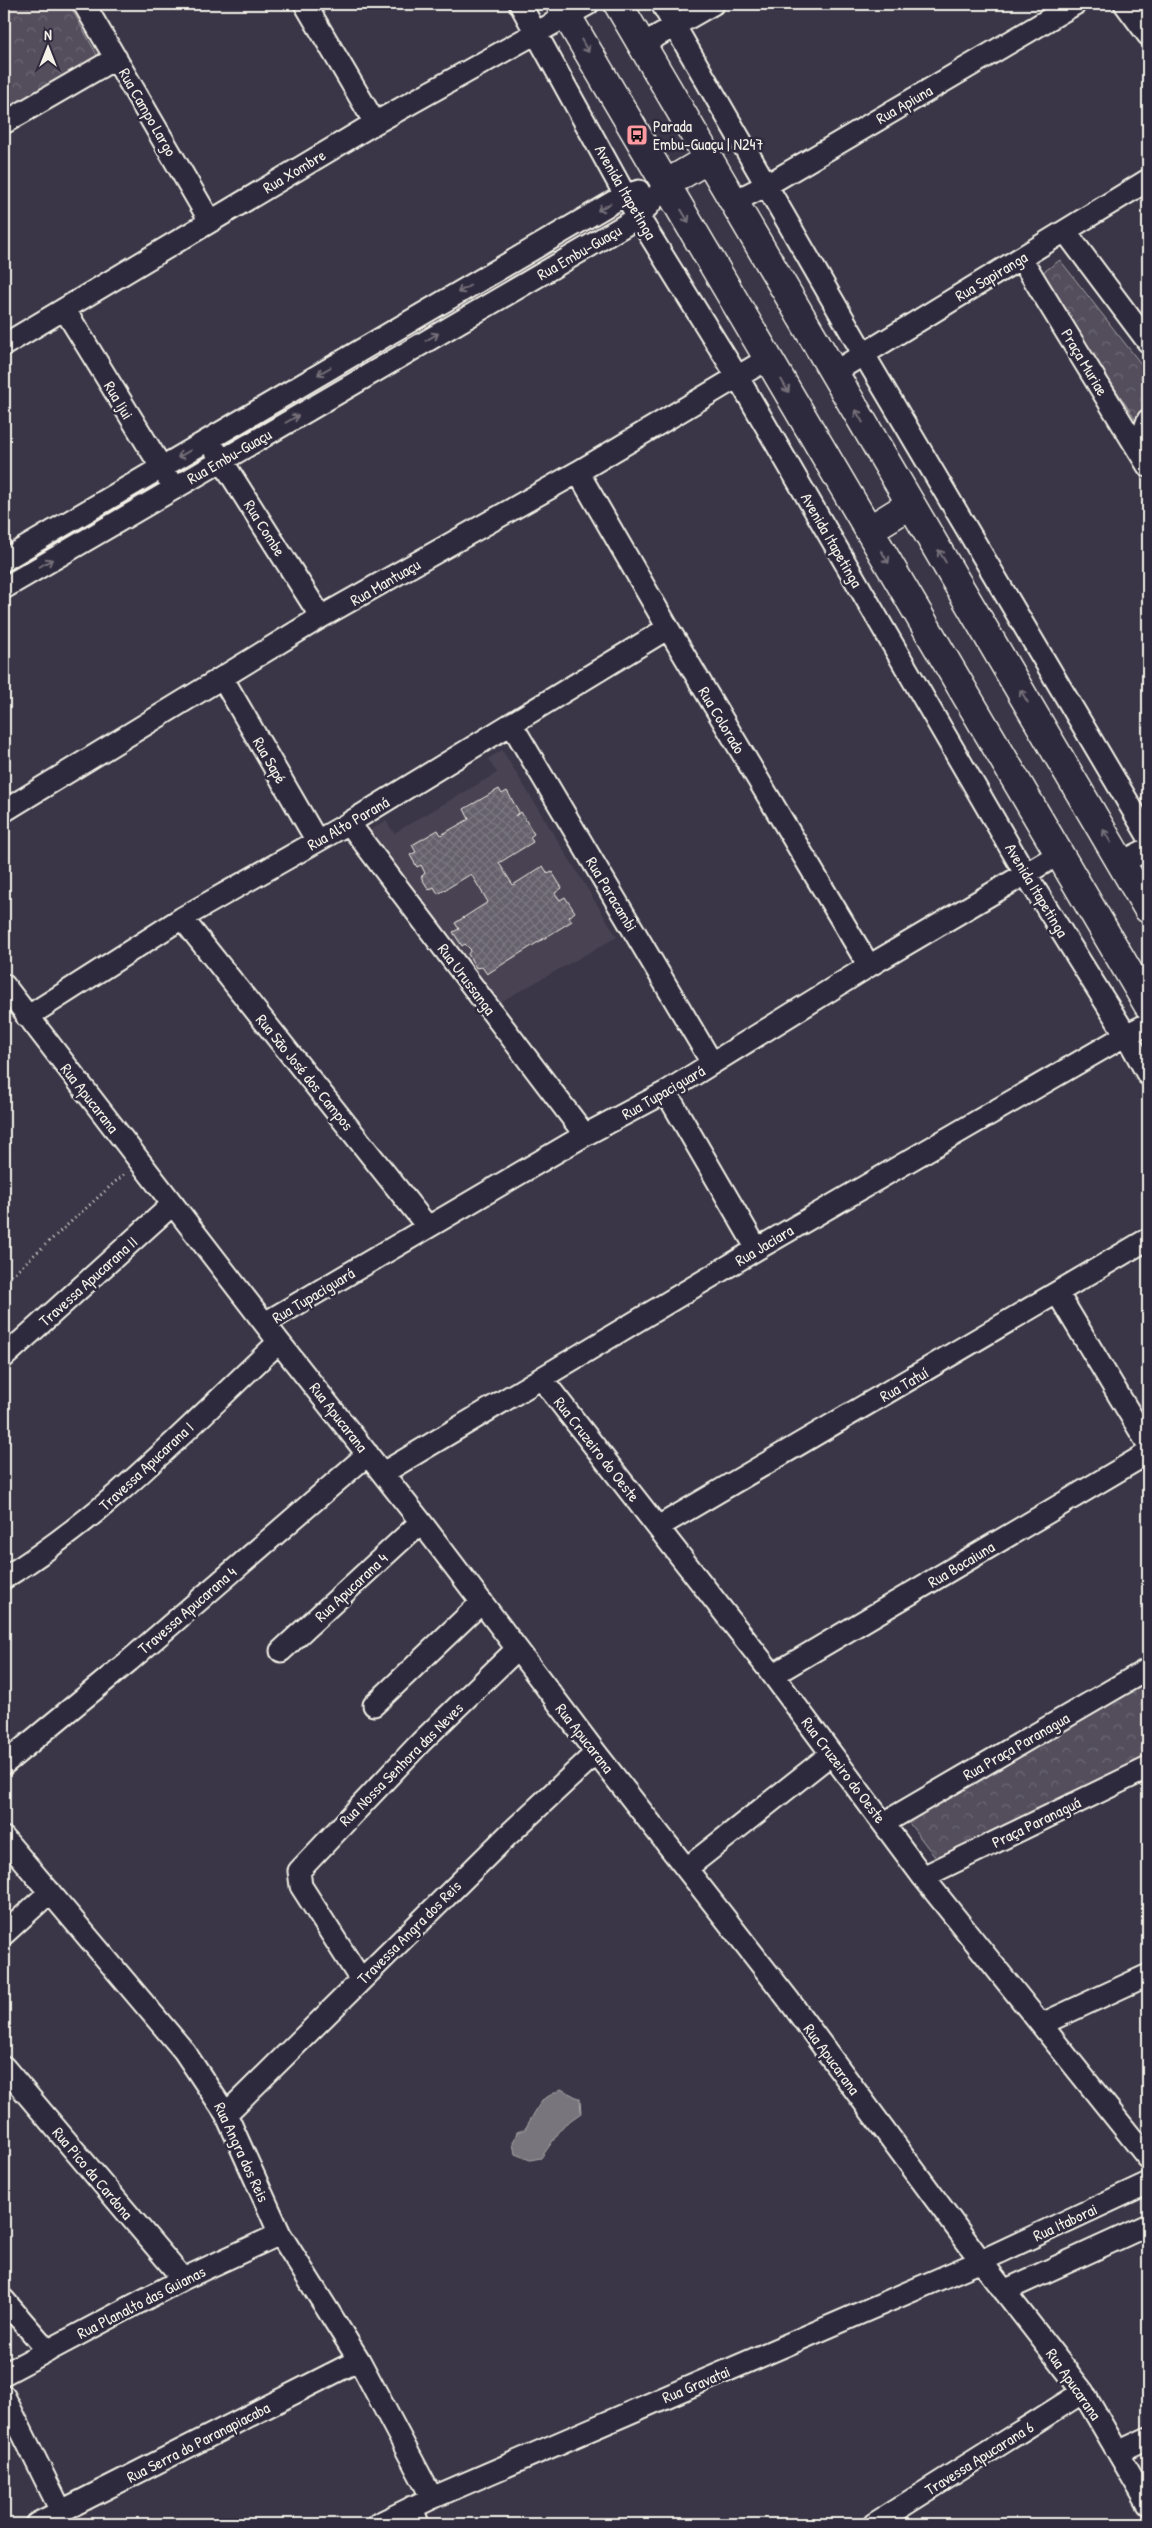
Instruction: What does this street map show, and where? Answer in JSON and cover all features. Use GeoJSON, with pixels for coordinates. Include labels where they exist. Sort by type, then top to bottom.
{"type":"FeatureCollection","features":[{"type":"Feature","properties":{"kind":"main road"},"geometry":{"type":"LineString","coordinates":[[618,4],[1148,909]]}},
{"type":"Feature","properties":{"kind":"main road"},"geometry":{"type":"LineString","coordinates":[[572,8],[666,184],[1148,1005]]}},
{"type":"Feature","properties":{"kind":"main road"},"geometry":{"type":"LineString","coordinates":[[666,184],[708,160]]}},
{"type":"Feature","properties":{"kind":"main road"},"geometry":{"type":"LineString","coordinates":[[869,530],[911,504]]}},
{"type":"Feature","properties":{"kind":"street","name":"Rua Campo Largo"},"geometry":{"type":"LineString","coordinates":[[84,4],[210,221]]}},
{"type":"Feature","properties":{"kind":"street"},"geometry":{"type":"LineString","coordinates":[[305,4],[375,123]]}},
{"type":"Feature","properties":{"kind":"street","name":"Avenida Itapetinga"},"geometry":{"type":"LineString","coordinates":[[520,4],[625,195],[737,376],[1025,873],[1126,1034],[1148,1075]]}},
{"type":"Feature","properties":{"kind":"street"},"geometry":{"type":"LineString","coordinates":[[662,4],[863,353],[1148,836]]}},
{"type":"Feature","properties":{"kind":"street"},"geometry":{"type":"LineString","coordinates":[[642,44],[712,4]]}},
{"type":"Feature","properties":{"kind":"street","name":"Rua Apiuna"},"geometry":{"type":"LineString","coordinates":[[733,202],[767,185],[1075,4]]}},
{"type":"Feature","properties":{"kind":"street"},"geometry":{"type":"LineString","coordinates":[[1125,4],[1148,36]]}},
{"type":"Feature","properties":{"kind":"street","name":"Rua Xombre"},"geometry":{"type":"LineString","coordinates":[[4,345],[375,123],[536,31],[572,8]]}},
{"type":"Feature","properties":{"kind":"street"},"geometry":{"type":"LineString","coordinates":[[4,123],[116,58]]}},
{"type":"Feature","properties":{"kind":"street","name":"Rua Sapiranga"},"geometry":{"type":"LineString","coordinates":[[833,373],[1148,180]]}},
{"type":"Feature","properties":{"kind":"street","name":"Rua Embu-Guaçu"},"geometry":{"type":"LineString","coordinates":[[4,560],[625,195],[666,184]]}},
{"type":"Feature","properties":{"kind":"street","name":"Rua Embu-Guaçu"},"geometry":{"type":"LineString","coordinates":[[4,588],[639,217],[666,184]]}},
{"type":"Feature","properties":{"kind":"street"},"geometry":{"type":"LineString","coordinates":[[1065,231],[1148,342]]}},
{"type":"Feature","properties":{"kind":"street","name":"Praça Muriae"},"geometry":{"type":"LineString","coordinates":[[1021,258],[1143,458]]}},
{"type":"Feature","properties":{"kind":"street","name":"Rua Ijui"},"geometry":{"type":"LineString","coordinates":[[65,310],[174,488]]}},
{"type":"Feature","properties":{"kind":"street","name":"Rua Mantuaçu"},"geometry":{"type":"LineString","coordinates":[[4,811],[224,679],[321,618],[578,472],[769,358]]}},
{"type":"Feature","properties":{"kind":"street"},"geometry":{"type":"LineString","coordinates":[[1143,458],[1148,420]]}},
{"type":"Feature","properties":{"kind":"street","name":"Rua Combe"},"geometry":{"type":"LineString","coordinates":[[209,439],[321,618]]}},
{"type":"Feature","properties":{"kind":"street","name":"Rua Colorado"},"geometry":{"type":"LineString","coordinates":[[578,472],[668,628],[869,966]]}},
{"type":"Feature","properties":{"kind":"street","name":"Rua Alto Paraná"},"geometry":{"type":"LineString","coordinates":[[28,1017],[182,918],[349,823],[668,628]]}},
{"type":"Feature","properties":{"kind":"street","name":"Rua Sapé"},"geometry":{"type":"LineString","coordinates":[[224,679],[317,841]]}},
{"type":"Feature","properties":{"kind":"street","name":"Rua Paracambi"},"geometry":{"type":"LineString","coordinates":[[512,725],[712,1063]]}},
{"type":"Feature","properties":{"kind":"street","name":"Rua Urussanga"},"geometry":{"type":"LineString","coordinates":[[349,823],[585,1135]]}},
{"type":"Feature","properties":{"kind":"street"},"geometry":{"type":"LineString","coordinates":[[1122,862],[1148,849]]}},
{"type":"Feature","properties":{"kind":"street","name":"Rua Tupaciguará"},"geometry":{"type":"LineString","coordinates":[[265,1323],[427,1226],[585,1135],[666,1092],[869,966],[1059,854]]}},
{"type":"Feature","properties":{"kind":"street","name":"Rua São José dos Campos"},"geometry":{"type":"LineString","coordinates":[[182,918],[427,1226]]}},
{"type":"Feature","properties":{"kind":"street","name":"Rua Apucarana"},"geometry":{"type":"LineString","coordinates":[[4,985],[279,1342],[422,1522],[596,1754],[788,1999],[981,2261],[1083,2392],[1148,2504]]}},
{"type":"Feature","properties":{"kind":"street","name":"Rua Jaciara"},"geometry":{"type":"LineString","coordinates":[[382,1473],[757,1249],[1126,1034],[1148,1024]]}},
{"type":"Feature","properties":{"kind":"street"},"geometry":{"type":"LineString","coordinates":[[666,1092],[757,1249]]}},
{"type":"Feature","properties":{"kind":"street","name":"Travessa Apucarana II"},"geometry":{"type":"LineString","coordinates":[[4,1357],[173,1204]]}},
{"type":"Feature","properties":{"kind":"street","name":"Rua Tatuí"},"geometry":{"type":"LineString","coordinates":[[658,1527],[1058,1294],[1148,1239]]}},
{"type":"Feature","properties":{"kind":"street"},"geometry":{"type":"LineString","coordinates":[[1058,1294],[1148,1444]]}},
{"type":"Feature","properties":{"kind":"street","name":"Travessa Apucarana I"},"geometry":{"type":"LineString","coordinates":[[4,1578],[61,1541],[114,1497],[279,1342]]}},
{"type":"Feature","properties":{"kind":"street","name":"Rua Cruzeiro do Oeste"},"geometry":{"type":"LineString","coordinates":[[542,1379],[773,1675],[923,1877],[1148,2158]]}},
{"type":"Feature","properties":{"kind":"street","name":"Rua Bocaiuna"},"geometry":{"type":"LineString","coordinates":[[773,1675],[1148,1452]]}},
{"type":"Feature","properties":{"kind":"street","name":"Travessa Apucarana 4"},"geometry":{"type":"LineString","coordinates":[[4,1764],[129,1661],[368,1454]]}},
{"type":"Feature","properties":{"kind":"street","name":"Rua Apucarana 4"},"geometry":{"type":"LineString","coordinates":[[281,1651],[422,1522]]}},
{"type":"Feature","properties":{"kind":"street"},"geometry":{"type":"LineString","coordinates":[[374,1705],[482,1602]]}},
{"type":"Feature","properties":{"kind":"street","name":"Rua Nossa Senhora das Neves"},"geometry":{"type":"LineString","coordinates":[[360,1980],[301,1886],[298,1876],[301,1867],[422,1742],[517,1649]]}},
{"type":"Feature","properties":{"kind":"street","name":"Rua Praça Paranagua"},"geometry":{"type":"LineString","coordinates":[[884,1822],[1148,1669]]}},
{"type":"Feature","properties":{"kind":"street","name":"Travessa Angra dos Reis"},"geometry":{"type":"LineString","coordinates":[[226,2114],[507,1836],[596,1754]]}},
{"type":"Feature","properties":{"kind":"street"},"geometry":{"type":"LineString","coordinates":[[687,1868],[831,1754]]}},
{"type":"Feature","properties":{"kind":"street","name":"Praça Paranaguá"},"geometry":{"type":"LineString","coordinates":[[923,1877],[1148,1768]]}},
{"type":"Feature","properties":{"kind":"street","name":"Rua Angra dos Reis"},"geometry":{"type":"LineString","coordinates":[[4,1838],[184,2051],[226,2114],[280,2234],[360,2360],[432,2498]]}},
{"type":"Feature","properties":{"kind":"street"},"geometry":{"type":"LineString","coordinates":[[4,1934],[50,1892]]}},
{"type":"Feature","properties":{"kind":"street"},"geometry":{"type":"LineString","coordinates":[[1042,2024],[1148,1975]]}},
{"type":"Feature","properties":{"kind":"street","name":"Rua Pico da Cardona"},"geometry":{"type":"LineString","coordinates":[[4,2067],[183,2279]]}},
{"type":"Feature","properties":{"kind":"street","name":"Rua Itaborai"},"geometry":{"type":"LineString","coordinates":[[981,2261],[1148,2183]]}},
{"type":"Feature","properties":{"kind":"street"},"geometry":{"type":"LineString","coordinates":[[1004,2291],[1148,2225]]}},
{"type":"Feature","properties":{"kind":"street","name":"Rua Planalto das Guianas"},"geometry":{"type":"LineString","coordinates":[[4,2374],[183,2279],[280,2234]]}},
{"type":"Feature","properties":{"kind":"street","name":"Rua Gravatai"},"geometry":{"type":"LineString","coordinates":[[378,2524],[415,2516],[432,2498],[981,2261]]}},
{"type":"Feature","properties":{"kind":"street"},"geometry":{"type":"LineString","coordinates":[[4,2300],[48,2351]]}},
{"type":"Feature","properties":{"kind":"street","name":"Rua Serra do Paranapiacaba"},"geometry":{"type":"LineString","coordinates":[[36,2524],[360,2360]]}},
{"type":"Feature","properties":{"kind":"street","name":"Travessa Apucarana 6"},"geometry":{"type":"LineString","coordinates":[[874,2524],[1083,2392]]}},
{"type":"Feature","properties":{"kind":"street"},"geometry":{"type":"LineString","coordinates":[[4,2396],[61,2511]]}},
{"type":"Feature","properties":{"kind":"street"},"geometry":{"type":"LineString","coordinates":[[1118,2452],[1148,2438]]}},
{"type":"Feature","properties":{"kind":"path"},"geometry":{"type":"LineString","coordinates":[[4,1282],[139,1161]]}},
{"type":"Feature","properties":{"kind":"shaded area"},"geometry":{"type":"Polygon","coordinates":[[[502,750],[617,937],[495,1005],[367,832],[386,821],[394,833],[497,773],[488,759],[502,750]]]}},
{"type":"Feature","properties":{"kind":"shaded area"},"geometry":{"type":"Polygon","coordinates":[[[561,2089],[580,2099],[581,2113],[564,2125],[541,2158],[530,2160],[515,2154],[513,2143],[517,2132],[525,2129],[542,2100],[561,2089]]]}},
{"type":"Feature","properties":{"kind":"green space"},"geometry":{"type":"Polygon","coordinates":[[[4,4],[69,4],[102,64],[4,115],[4,4]]]}},
{"type":"Feature","properties":{"kind":"green space"},"geometry":{"type":"Polygon","coordinates":[[[1060,260],[1148,373],[1148,439],[1041,274],[1060,260]]]}},
{"type":"Feature","properties":{"kind":"green space"},"geometry":{"type":"Polygon","coordinates":[[[1148,1672],[1148,1756],[942,1866],[906,1819],[1148,1672]]]}},
{"type":"Feature","properties":{"kind":"building"},"geometry":{"type":"Polygon","coordinates":[[[499,789],[502,794],[507,791],[519,812],[515,816],[521,812],[534,834],[530,837],[533,842],[499,863],[513,885],[543,866],[548,874],[552,872],[562,888],[555,893],[560,900],[565,897],[575,912],[569,917],[572,921],[487,974],[482,967],[476,968],[468,954],[471,950],[465,944],[462,946],[453,932],[459,929],[455,923],[488,902],[471,874],[438,894],[434,887],[429,890],[421,877],[425,873],[421,865],[417,867],[410,855],[416,852],[412,845],[438,830],[441,835],[469,819],[464,809],[499,789]]]}},
{"type":"Feature","properties":{"kind":"place","name":"Parada Embu-Guaçu | N247"},"geometry":{"type":"Point","coordinates":[637,135]}}]}
